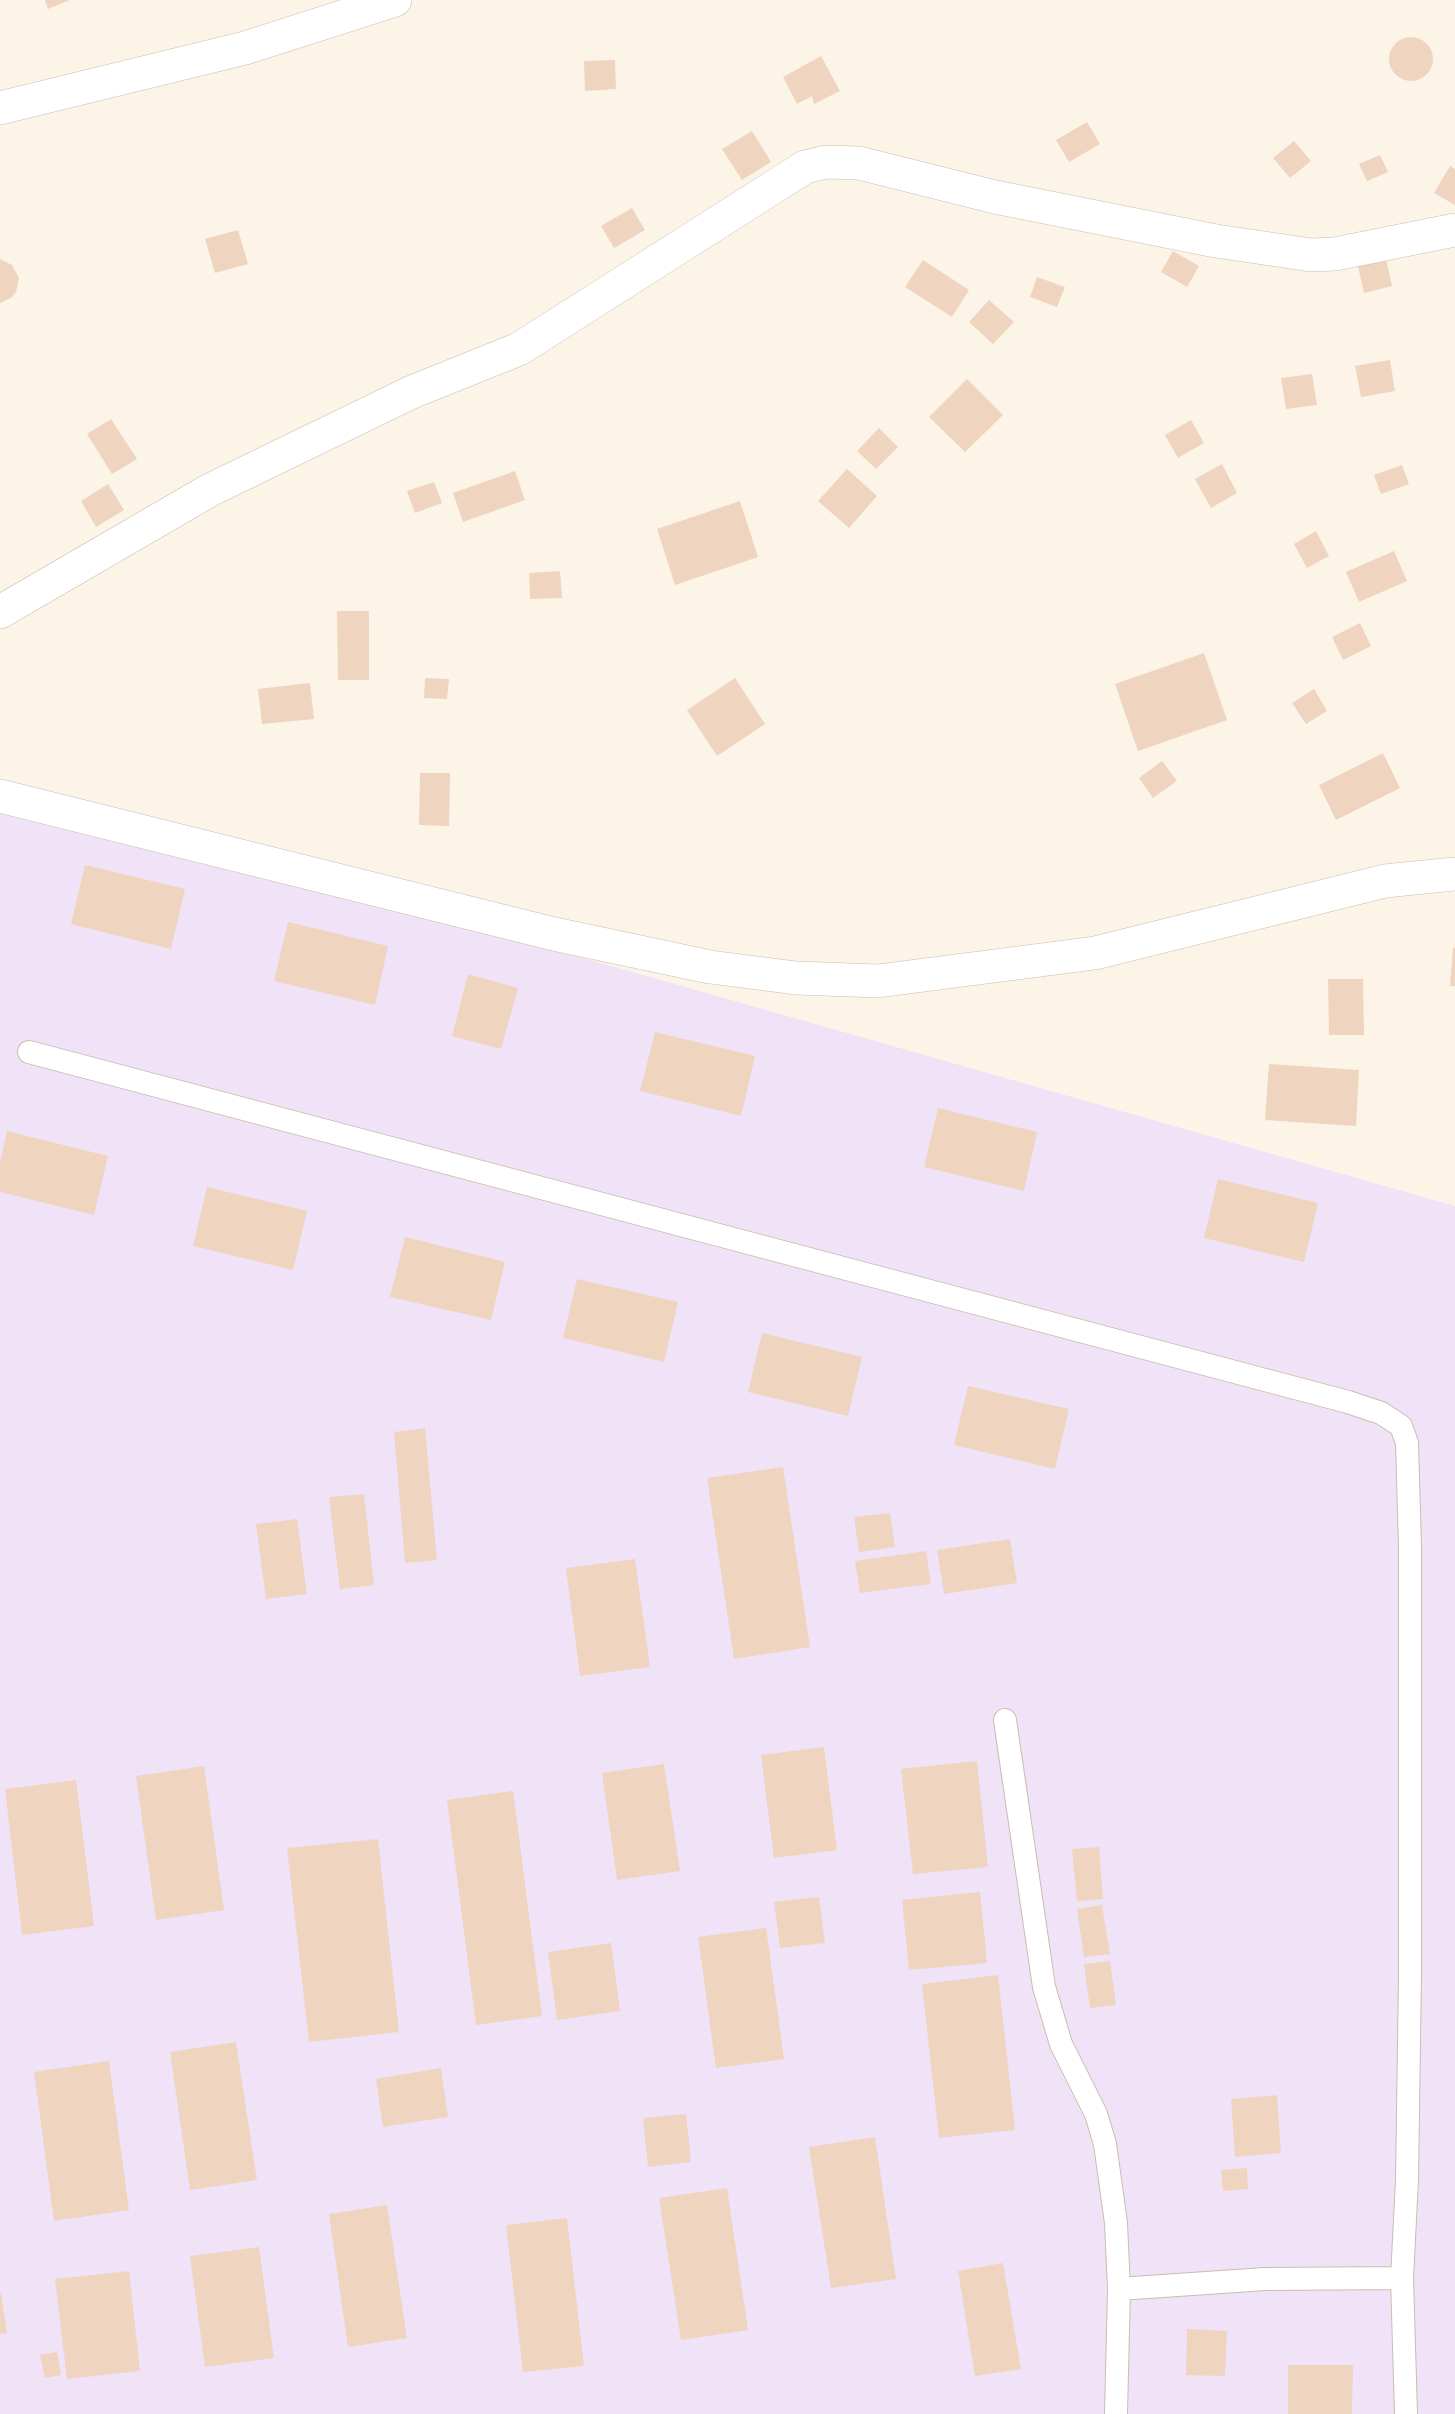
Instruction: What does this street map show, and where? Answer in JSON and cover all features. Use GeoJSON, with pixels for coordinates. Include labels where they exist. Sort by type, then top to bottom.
{"type":"FeatureCollection","features":[{"type":"Feature","properties":{"kind":"street"},"geometry":{"type":"LineString","coordinates":[[0,108],[245,48],[394,0]]}},
{"type":"Feature","properties":{"kind":"street"},"geometry":{"type":"LineString","coordinates":[[0,612],[210,490],[412,392],[519,349],[805,167],[826,162],[859,163],[995,197],[1216,241],[1311,255],[1335,254],[1455,230]]}},
{"type":"Feature","properties":{"kind":"street"},"geometry":{"type":"LineString","coordinates":[[0,796],[554,934],[710,967],[796,978],[878,981],[1095,953],[1384,881],[1455,874]]}},
{"type":"Feature","properties":{"kind":"lane"},"geometry":{"type":"LineString","coordinates":[[29,1052],[1348,1402],[1381,1413],[1401,1426],[1407,1443],[1410,1547],[1410,1975],[1407,2181],[1402,2278],[1406,2414]]}},
{"type":"Feature","properties":{"kind":"lane"},"geometry":{"type":"LineString","coordinates":[[1005,1720],[1044,1988],[1061,2044],[1096,2114],[1105,2144],[1116,2223],[1119,2289],[1116,2414]]}},
{"type":"Feature","properties":{"kind":"lane"},"geometry":{"type":"LineString","coordinates":[[1119,2289],[1265,2279],[1402,2278]]}},
{"type":"Feature","properties":{"kind":"shaded area"},"geometry":{"type":"Polygon","coordinates":[[[0,792],[1455,1206],[1455,2414],[0,2414],[0,792]]]}},
{"type":"Feature","properties":{"kind":"building"},"geometry":{"type":"Polygon","coordinates":[[[45,0],[70,0],[48,9],[45,0]]]}},
{"type":"Feature","properties":{"kind":"building"},"geometry":{"type":"Polygon","coordinates":[[[1411,37],[1426,44],[1433,59],[1426,74],[1411,81],[1396,74],[1389,59],[1396,44],[1411,37]]]}},
{"type":"Feature","properties":{"kind":"building"},"geometry":{"type":"Polygon","coordinates":[[[821,56],[840,91],[814,104],[812,96],[797,104],[783,77],[821,56]]]}},
{"type":"Feature","properties":{"kind":"building"},"geometry":{"type":"Polygon","coordinates":[[[615,60],[616,89],[585,91],[584,61],[615,60]]]}},
{"type":"Feature","properties":{"kind":"building"},"geometry":{"type":"Polygon","coordinates":[[[1087,122],[1100,144],[1069,162],[1056,140],[1087,122]]]}},
{"type":"Feature","properties":{"kind":"building"},"geometry":{"type":"Polygon","coordinates":[[[752,131],[771,162],[742,180],[722,149],[752,131]]]}},
{"type":"Feature","properties":{"kind":"building"},"geometry":{"type":"Polygon","coordinates":[[[1294,141],[1311,161],[1290,178],[1273,158],[1294,141]]]}},
{"type":"Feature","properties":{"kind":"building"},"geometry":{"type":"Polygon","coordinates":[[[1380,155],[1388,172],[1367,181],[1359,164],[1380,155]]]}},
{"type":"Feature","properties":{"kind":"building"},"geometry":{"type":"Polygon","coordinates":[[[1450,166],[1455,169],[1455,205],[1434,193],[1450,166]]]}},
{"type":"Feature","properties":{"kind":"building"},"geometry":{"type":"Polygon","coordinates":[[[632,208],[645,230],[614,248],[601,226],[632,208]]]}},
{"type":"Feature","properties":{"kind":"building"},"geometry":{"type":"Polygon","coordinates":[[[238,230],[248,264],[215,273],[205,239],[238,230]]]}},
{"type":"Feature","properties":{"kind":"building"},"geometry":{"type":"Polygon","coordinates":[[[1173,251],[1199,266],[1187,287],[1161,272],[1173,251]]]}},
{"type":"Feature","properties":{"kind":"building"},"geometry":{"type":"Polygon","coordinates":[[[1385,255],[1392,286],[1364,293],[1357,262],[1385,255]]]}},
{"type":"Feature","properties":{"kind":"building"},"geometry":{"type":"Polygon","coordinates":[[[0,259],[12,265],[19,278],[16,292],[11,298],[0,303],[0,259]]]}},
{"type":"Feature","properties":{"kind":"building"},"geometry":{"type":"Polygon","coordinates":[[[923,260],[969,290],[952,317],[905,287],[923,260]]]}},
{"type":"Feature","properties":{"kind":"building"},"geometry":{"type":"Polygon","coordinates":[[[1037,277],[1065,287],[1057,307],[1030,297],[1037,277]]]}},
{"type":"Feature","properties":{"kind":"building"},"geometry":{"type":"Polygon","coordinates":[[[989,300],[1014,322],[993,344],[969,322],[989,300]]]}},
{"type":"Feature","properties":{"kind":"building"},"geometry":{"type":"Polygon","coordinates":[[[1390,360],[1395,391],[1361,397],[1355,366],[1390,360]]]}},
{"type":"Feature","properties":{"kind":"building"},"geometry":{"type":"Polygon","coordinates":[[[1312,374],[1317,405],[1286,409],[1281,378],[1312,374]]]}},
{"type":"Feature","properties":{"kind":"building"},"geometry":{"type":"Polygon","coordinates":[[[967,379],[1003,415],[965,452],[929,417],[967,379]]]}},
{"type":"Feature","properties":{"kind":"building"},"geometry":{"type":"Polygon","coordinates":[[[111,419],[137,459],[112,474],[87,434],[111,419]]]}},
{"type":"Feature","properties":{"kind":"building"},"geometry":{"type":"Polygon","coordinates":[[[1191,420],[1204,443],[1178,458],[1165,435],[1191,420]]]}},
{"type":"Feature","properties":{"kind":"building"},"geometry":{"type":"Polygon","coordinates":[[[879,428],[898,447],[876,469],[857,451],[879,428]]]}},
{"type":"Feature","properties":{"kind":"building"},"geometry":{"type":"Polygon","coordinates":[[[1222,464],[1237,493],[1211,508],[1195,479],[1222,464]]]}},
{"type":"Feature","properties":{"kind":"building"},"geometry":{"type":"Polygon","coordinates":[[[1402,465],[1409,484],[1381,494],[1374,475],[1402,465]]]}},
{"type":"Feature","properties":{"kind":"building"},"geometry":{"type":"Polygon","coordinates":[[[847,469],[877,496],[849,528],[818,501],[847,469]]]}},
{"type":"Feature","properties":{"kind":"building"},"geometry":{"type":"Polygon","coordinates":[[[515,471],[525,500],[463,522],[453,493],[515,471]]]}},
{"type":"Feature","properties":{"kind":"building"},"geometry":{"type":"Polygon","coordinates":[[[434,482],[442,503],[415,513],[407,491],[434,482]]]}},
{"type":"Feature","properties":{"kind":"building"},"geometry":{"type":"Polygon","coordinates":[[[108,484],[124,510],[96,527],[81,501],[108,484]]]}},
{"type":"Feature","properties":{"kind":"building"},"geometry":{"type":"Polygon","coordinates":[[[740,501],[758,557],[675,585],[657,529],[740,501]]]}},
{"type":"Feature","properties":{"kind":"building"},"geometry":{"type":"Polygon","coordinates":[[[1316,531],[1329,556],[1307,568],[1294,544],[1316,531]]]}},
{"type":"Feature","properties":{"kind":"building"},"geometry":{"type":"Polygon","coordinates":[[[1394,551],[1407,581],[1359,602],[1346,572],[1394,551]]]}},
{"type":"Feature","properties":{"kind":"building"},"geometry":{"type":"Polygon","coordinates":[[[560,571],[562,598],[530,599],[529,573],[560,571]]]}},
{"type":"Feature","properties":{"kind":"building"},"geometry":{"type":"Polygon","coordinates":[[[337,611],[369,611],[369,680],[338,680],[337,611]]]}},
{"type":"Feature","properties":{"kind":"building"},"geometry":{"type":"Polygon","coordinates":[[[1360,623],[1371,646],[1343,660],[1332,637],[1360,623]]]}},
{"type":"Feature","properties":{"kind":"building"},"geometry":{"type":"Polygon","coordinates":[[[1204,653],[1227,720],[1138,751],[1115,684],[1204,653]]]}},
{"type":"Feature","properties":{"kind":"building"},"geometry":{"type":"Polygon","coordinates":[[[425,678],[449,679],[447,699],[424,698],[425,678]]]}},
{"type":"Feature","properties":{"kind":"building"},"geometry":{"type":"Polygon","coordinates":[[[735,678],[765,724],[717,756],[687,710],[735,678]]]}},
{"type":"Feature","properties":{"kind":"building"},"geometry":{"type":"Polygon","coordinates":[[[310,683],[314,719],[262,724],[258,689],[310,683]]]}},
{"type":"Feature","properties":{"kind":"building"},"geometry":{"type":"Polygon","coordinates":[[[1314,689],[1327,711],[1306,724],[1292,703],[1314,689]]]}},
{"type":"Feature","properties":{"kind":"building"},"geometry":{"type":"Polygon","coordinates":[[[1383,753],[1400,788],[1336,820],[1319,785],[1383,753]]]}},
{"type":"Feature","properties":{"kind":"building"},"geometry":{"type":"Polygon","coordinates":[[[1162,761],[1177,781],[1153,798],[1139,778],[1162,761]]]}},
{"type":"Feature","properties":{"kind":"building"},"geometry":{"type":"Polygon","coordinates":[[[420,773],[450,773],[449,826],[419,825],[420,773]]]}},
{"type":"Feature","properties":{"kind":"building"},"geometry":{"type":"Polygon","coordinates":[[[85,865],[185,889],[171,949],[71,924],[85,865]]]}},
{"type":"Feature","properties":{"kind":"building"},"geometry":{"type":"Polygon","coordinates":[[[288,922],[388,946],[375,1005],[274,981],[288,922]]]}},
{"type":"Feature","properties":{"kind":"building"},"geometry":{"type":"Polygon","coordinates":[[[1453,948],[1455,948],[1455,986],[1450,986],[1453,948]]]}},
{"type":"Feature","properties":{"kind":"building"},"geometry":{"type":"Polygon","coordinates":[[[468,974],[518,988],[501,1049],[452,1036],[468,974]]]}},
{"type":"Feature","properties":{"kind":"building"},"geometry":{"type":"Polygon","coordinates":[[[1328,979],[1363,979],[1364,1035],[1329,1035],[1328,979]]]}},
{"type":"Feature","properties":{"kind":"building"},"geometry":{"type":"Polygon","coordinates":[[[655,1032],[755,1056],[741,1116],[640,1091],[655,1032]]]}},
{"type":"Feature","properties":{"kind":"building"},"geometry":{"type":"Polygon","coordinates":[[[1269,1064],[1359,1070],[1356,1126],[1265,1120],[1269,1064]]]}},
{"type":"Feature","properties":{"kind":"building"},"geometry":{"type":"Polygon","coordinates":[[[938,1108],[1037,1132],[1024,1191],[924,1167],[938,1108]]]}},
{"type":"Feature","properties":{"kind":"building"},"geometry":{"type":"Polygon","coordinates":[[[7,1131],[108,1156],[94,1215],[0,1192],[0,1162],[7,1131]]]}},
{"type":"Feature","properties":{"kind":"building"},"geometry":{"type":"Polygon","coordinates":[[[1218,1179],[1318,1203],[1304,1262],[1204,1238],[1218,1179]]]}},
{"type":"Feature","properties":{"kind":"building"},"geometry":{"type":"Polygon","coordinates":[[[207,1187],[307,1211],[293,1270],[193,1246],[207,1187]]]}},
{"type":"Feature","properties":{"kind":"building"},"geometry":{"type":"Polygon","coordinates":[[[405,1237],[505,1262],[491,1320],[390,1297],[405,1237]]]}},
{"type":"Feature","properties":{"kind":"building"},"geometry":{"type":"Polygon","coordinates":[[[577,1279],[678,1302],[664,1362],[563,1338],[577,1279]]]}},
{"type":"Feature","properties":{"kind":"building"},"geometry":{"type":"Polygon","coordinates":[[[762,1333],[862,1357],[848,1416],[748,1392],[762,1333]]]}},
{"type":"Feature","properties":{"kind":"building"},"geometry":{"type":"Polygon","coordinates":[[[968,1386],[1069,1409],[1055,1469],[954,1445],[968,1386]]]}},
{"type":"Feature","properties":{"kind":"building"},"geometry":{"type":"Polygon","coordinates":[[[425,1428],[437,1560],[405,1563],[394,1432],[425,1428]]]}},
{"type":"Feature","properties":{"kind":"building"},"geometry":{"type":"Polygon","coordinates":[[[783,1467],[810,1647],[734,1659],[707,1478],[783,1467]]]}},
{"type":"Feature","properties":{"kind":"building"},"geometry":{"type":"Polygon","coordinates":[[[364,1494],[374,1585],[340,1589],[329,1497],[364,1494]]]}},
{"type":"Feature","properties":{"kind":"building"},"geometry":{"type":"Polygon","coordinates":[[[890,1513],[895,1547],[859,1552],[854,1517],[890,1513]]]}},
{"type":"Feature","properties":{"kind":"building"},"geometry":{"type":"Polygon","coordinates":[[[297,1519],[307,1594],[266,1599],[256,1524],[297,1519]]]}},
{"type":"Feature","properties":{"kind":"building"},"geometry":{"type":"Polygon","coordinates":[[[1010,1539],[1017,1583],[944,1594],[937,1550],[1010,1539]]]}},
{"type":"Feature","properties":{"kind":"building"},"geometry":{"type":"Polygon","coordinates":[[[926,1551],[931,1584],[860,1593],[855,1561],[926,1551]]]}},
{"type":"Feature","properties":{"kind":"building"},"geometry":{"type":"Polygon","coordinates":[[[635,1559],[650,1667],[580,1676],[566,1568],[635,1559]]]}},
{"type":"Feature","properties":{"kind":"building"},"geometry":{"type":"Polygon","coordinates":[[[824,1747],[837,1850],[774,1858],[761,1755],[824,1747]]]}},
{"type":"Feature","properties":{"kind":"building"},"geometry":{"type":"Polygon","coordinates":[[[977,1761],[988,1867],[913,1874],[901,1769],[977,1761]]]}},
{"type":"Feature","properties":{"kind":"building"},"geometry":{"type":"Polygon","coordinates":[[[664,1764],[680,1871],[617,1880],[602,1773],[664,1764]]]}},
{"type":"Feature","properties":{"kind":"building"},"geometry":{"type":"Polygon","coordinates":[[[204,1766],[224,1910],[156,1920],[136,1776],[204,1766]]]}},
{"type":"Feature","properties":{"kind":"building"},"geometry":{"type":"Polygon","coordinates":[[[76,1780],[94,1926],[22,1935],[5,1789],[76,1780]]]}},
{"type":"Feature","properties":{"kind":"building"},"geometry":{"type":"Polygon","coordinates":[[[513,1791],[542,2016],[476,2025],[447,1800],[513,1791]]]}},
{"type":"Feature","properties":{"kind":"building"},"geometry":{"type":"Polygon","coordinates":[[[378,1839],[399,2032],[309,2042],[287,1848],[378,1839]]]}},
{"type":"Feature","properties":{"kind":"building"},"geometry":{"type":"Polygon","coordinates":[[[1099,1847],[1103,1899],[1077,1901],[1072,1849],[1099,1847]]]}},
{"type":"Feature","properties":{"kind":"building"},"geometry":{"type":"Polygon","coordinates":[[[980,1892],[987,1963],[909,1970],[902,1900],[980,1892]]]}},
{"type":"Feature","properties":{"kind":"building"},"geometry":{"type":"Polygon","coordinates":[[[819,1897],[825,1943],[780,1948],[774,1902],[819,1897]]]}},
{"type":"Feature","properties":{"kind":"building"},"geometry":{"type":"Polygon","coordinates":[[[1102,1905],[1110,1954],[1084,1957],[1077,1909],[1102,1905]]]}},
{"type":"Feature","properties":{"kind":"building"},"geometry":{"type":"Polygon","coordinates":[[[766,1928],[784,2059],[716,2068],[698,1937],[766,1928]]]}},
{"type":"Feature","properties":{"kind":"building"},"geometry":{"type":"Polygon","coordinates":[[[611,1943],[620,2011],[557,2020],[548,1952],[611,1943]]]}},
{"type":"Feature","properties":{"kind":"building"},"geometry":{"type":"Polygon","coordinates":[[[1110,1961],[1116,2005],[1090,2008],[1084,1964],[1110,1961]]]}},
{"type":"Feature","properties":{"kind":"building"},"geometry":{"type":"Polygon","coordinates":[[[998,1975],[1015,2130],[939,2138],[922,1984],[998,1975]]]}},
{"type":"Feature","properties":{"kind":"building"},"geometry":{"type":"Polygon","coordinates":[[[236,2042],[257,2180],[190,2190],[170,2052],[236,2042]]]}},
{"type":"Feature","properties":{"kind":"building"},"geometry":{"type":"Polygon","coordinates":[[[109,2061],[129,2210],[54,2221],[34,2072],[109,2061]]]}},
{"type":"Feature","properties":{"kind":"building"},"geometry":{"type":"Polygon","coordinates":[[[441,2068],[448,2117],[383,2127],[376,2079],[441,2068]]]}},
{"type":"Feature","properties":{"kind":"building"},"geometry":{"type":"Polygon","coordinates":[[[1277,2095],[1281,2153],[1235,2157],[1231,2099],[1277,2095]]]}},
{"type":"Feature","properties":{"kind":"building"},"geometry":{"type":"Polygon","coordinates":[[[686,2114],[691,2162],[648,2167],[643,2118],[686,2114]]]}},
{"type":"Feature","properties":{"kind":"building"},"geometry":{"type":"Polygon","coordinates":[[[875,2137],[896,2279],[831,2288],[809,2147],[875,2137]]]}},
{"type":"Feature","properties":{"kind":"building"},"geometry":{"type":"Polygon","coordinates":[[[1247,2168],[1248,2189],[1223,2191],[1221,2170],[1247,2168]]]}},
{"type":"Feature","properties":{"kind":"building"},"geometry":{"type":"Polygon","coordinates":[[[727,2188],[748,2330],[681,2340],[659,2198],[727,2188]]]}},
{"type":"Feature","properties":{"kind":"building"},"geometry":{"type":"Polygon","coordinates":[[[387,2205],[407,2338],[348,2347],[329,2214],[387,2205]]]}},
{"type":"Feature","properties":{"kind":"building"},"geometry":{"type":"Polygon","coordinates":[[[567,2218],[584,2366],[523,2372],[506,2225],[567,2218]]]}},
{"type":"Feature","properties":{"kind":"building"},"geometry":{"type":"Polygon","coordinates":[[[259,2247],[274,2358],[205,2367],[190,2256],[259,2247]]]}},
{"type":"Feature","properties":{"kind":"building"},"geometry":{"type":"Polygon","coordinates":[[[1003,2263],[1021,2369],[975,2376],[958,2271],[1003,2263]]]}},
{"type":"Feature","properties":{"kind":"building"},"geometry":{"type":"Polygon","coordinates":[[[129,2271],[140,2371],[67,2379],[55,2279],[129,2271]]]}},
{"type":"Feature","properties":{"kind":"building"},"geometry":{"type":"Polygon","coordinates":[[[0,2294],[7,2333],[0,2334],[0,2294]]]}},
{"type":"Feature","properties":{"kind":"building"},"geometry":{"type":"Polygon","coordinates":[[[1187,2329],[1227,2331],[1225,2376],[1186,2375],[1187,2329]]]}},
{"type":"Feature","properties":{"kind":"building"},"geometry":{"type":"Polygon","coordinates":[[[57,2352],[61,2375],[45,2378],[40,2355],[57,2352]]]}},
{"type":"Feature","properties":{"kind":"building"},"geometry":{"type":"Polygon","coordinates":[[[1288,2365],[1353,2365],[1352,2414],[1288,2414],[1288,2365]]]}}]}
